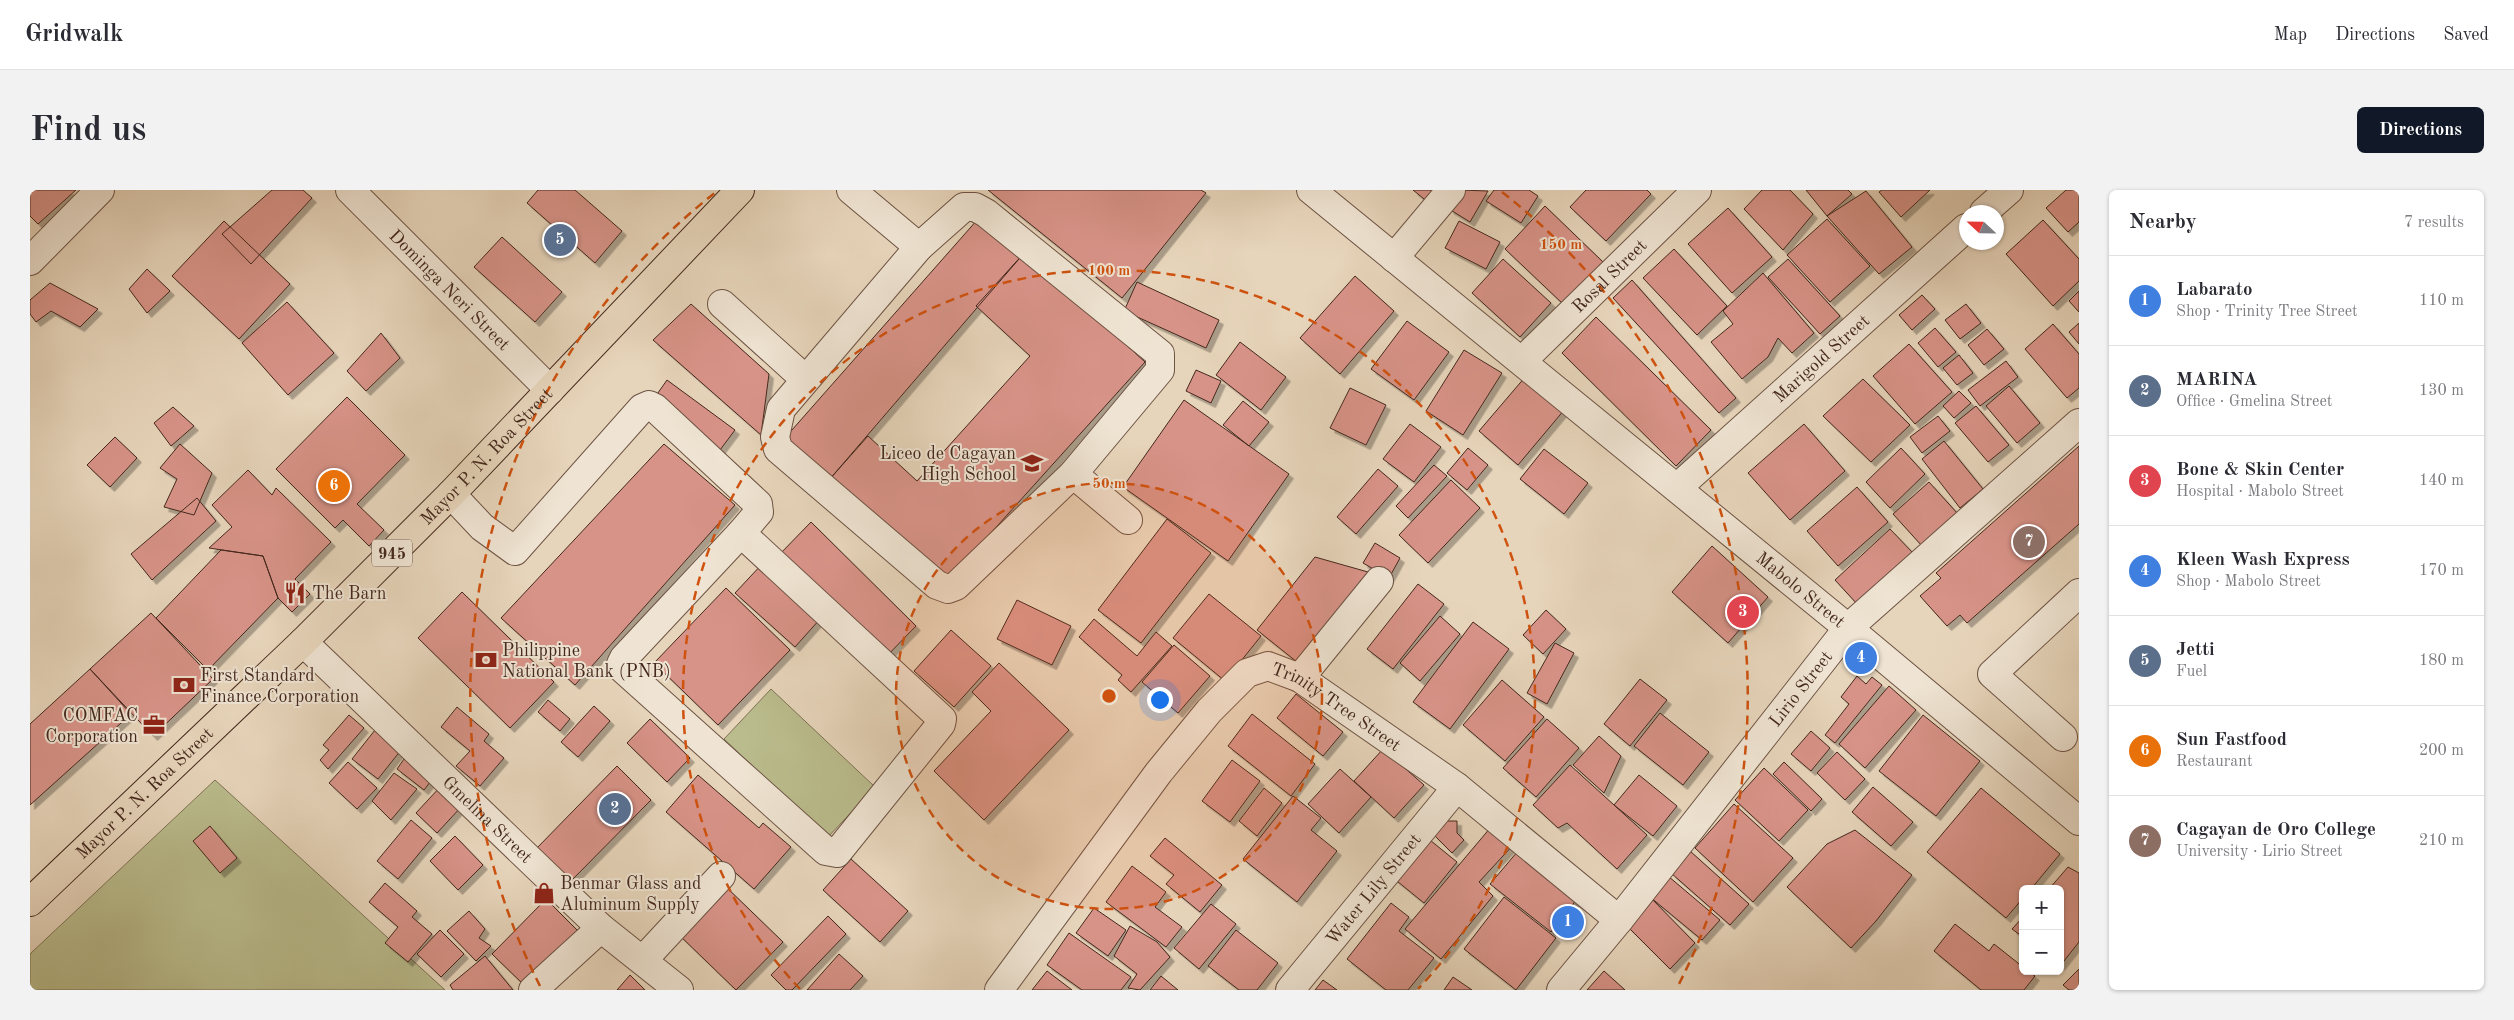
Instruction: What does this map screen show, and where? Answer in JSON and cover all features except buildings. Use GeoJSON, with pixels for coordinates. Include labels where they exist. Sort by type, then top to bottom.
{"type":"FeatureCollection","features":[{"type":"Feature","properties":{"kind":"main road","name":"Mayor P. N. Roa Street"},"geometry":{"type":"LineString","coordinates":[[30,902],[303,642],[451,494],[740,190]]}},
{"type":"Feature","properties":{"kind":"street"},"geometry":{"type":"LineString","coordinates":[[30,261],[100,190]]}},
{"type":"Feature","properties":{"kind":"street","name":"Dominga Neri Street"},"geometry":{"type":"LineString","coordinates":[[350,190],[550,390]]}},
{"type":"Feature","properties":{"kind":"street"},"geometry":{"type":"LineString","coordinates":[[851,190],[919,247]]}},
{"type":"Feature","properties":{"kind":"street","name":"Mabolo Street"},"geometry":{"type":"LineString","coordinates":[[1311,190],[1848,628],[2079,821]]}},
{"type":"Feature","properties":{"kind":"street"},"geometry":{"type":"LineString","coordinates":[[1394,258],[1451,190]]}},
{"type":"Feature","properties":{"kind":"street","name":"Rosal Street"},"geometry":{"type":"LineString","coordinates":[[1522,361],[1697,190]]}},
{"type":"Feature","properties":{"kind":"street"},"geometry":{"type":"LineString","coordinates":[[1992,205],[2009,190]]}},
{"type":"Feature","properties":{"kind":"street"},"geometry":{"type":"LineString","coordinates":[[964,207],[975,207],[986,213],[1160,354],[1160,370],[1073,474],[956,586],[948,589],[937,585],[778,449],[775,437],[781,409],[805,379],[919,247],[964,207]]}},
{"type":"Feature","properties":{"kind":"street","name":"Marigold Street"},"geometry":{"type":"LineString","coordinates":[[1677,488],[1959,234]]}},
{"type":"Feature","properties":{"kind":"street"},"geometry":{"type":"LineString","coordinates":[[722,304],[805,379]]}},
{"type":"Feature","properties":{"kind":"street"},"geometry":{"type":"LineString","coordinates":[[451,494],[482,527],[515,551],[642,408],[649,406],[656,408],[758,504],[759,512],[624,658],[621,664],[622,669],[826,851],[837,852],[936,731],[942,719],[741,533]]}},
{"type":"Feature","properties":{"kind":"street","name":"Lirio Street"},"geometry":{"type":"LineString","coordinates":[[1561,990],[1619,920],[1848,628],[2079,423]]}},
{"type":"Feature","properties":{"kind":"street"},"geometry":{"type":"LineString","coordinates":[[1073,474],[1128,520]]}},
{"type":"Feature","properties":{"kind":"street"},"geometry":{"type":"LineString","coordinates":[[1300,678],[1379,580]]}},
{"type":"Feature","properties":{"kind":"street"},"geometry":{"type":"LineString","coordinates":[[2064,737],[1992,674],[2079,593]]}},
{"type":"Feature","properties":{"kind":"street","name":"Gmelina Street"},"geometry":{"type":"LineString","coordinates":[[303,642],[601,928],[644,960],[679,990]]}},
{"type":"Feature","properties":{"kind":"street","name":"Trinity Tree Street"},"geometry":{"type":"LineString","coordinates":[[999,990],[1159,772],[1209,711],[1247,673],[1268,666],[1300,678],[1457,787],[1619,920]]}},
{"type":"Feature","properties":{"kind":"street","name":"Water Lily Street"},"geometry":{"type":"LineString","coordinates":[[1290,990],[1457,787]]}},
{"type":"Feature","properties":{"kind":"street"},"geometry":{"type":"LineString","coordinates":[[644,960],[721,876]]}},
{"type":"Feature","properties":{"kind":"street"},"geometry":{"type":"LineString","coordinates":[[533,990],[601,928]]}},
{"type":"Feature","properties":{"kind":"green space"},"geometry":{"type":"Polygon","coordinates":[[[771,689],[875,787],[828,837],[724,739],[771,689]]]}},
{"type":"Feature","properties":{"kind":"green space"},"geometry":{"type":"Polygon","coordinates":[[[215,780],[445,990],[30,990],[30,954],[215,780]]]}},
{"type":"Feature","properties":{"kind":"place","name":"Jetti"},"geometry":{"type":"Point","coordinates":[560,240]}},
{"type":"Feature","properties":{"kind":"place","name":"Liceo de Cagayan High School"},"geometry":{"type":"Point","coordinates":[1032,463]}},
{"type":"Feature","properties":{"kind":"place","name":"Sun Fastfood"},"geometry":{"type":"Point","coordinates":[334,486]}},
{"type":"Feature","properties":{"kind":"place","name":"Cagayan de Oro College"},"geometry":{"type":"Point","coordinates":[2029,542]}},
{"type":"Feature","properties":{"kind":"place","name":"The Barn"},"geometry":{"type":"Point","coordinates":[295,593]}},
{"type":"Feature","properties":{"kind":"place","name":"Bone & Skin Center"},"geometry":{"type":"Point","coordinates":[1743,612]}},
{"type":"Feature","properties":{"kind":"place","name":"Kleen Wash Express"},"geometry":{"type":"Point","coordinates":[1861,658]}},
{"type":"Feature","properties":{"kind":"place","name":"Philippine National Bank (PNB)"},"geometry":{"type":"Point","coordinates":[486,660]}},
{"type":"Feature","properties":{"kind":"place","name":"First Standard Finance Corporation"},"geometry":{"type":"Point","coordinates":[184,685]}},
{"type":"Feature","properties":{"kind":"place","name":"COMFAC Corporation"},"geometry":{"type":"Point","coordinates":[154,725]}},
{"type":"Feature","properties":{"kind":"place","name":"MARINA"},"geometry":{"type":"Point","coordinates":[615,809]}},
{"type":"Feature","properties":{"kind":"place","name":"Benmar Glass and Aluminum Supply"},"geometry":{"type":"Point","coordinates":[544,893]}},
{"type":"Feature","properties":{"kind":"place","name":"Labarato"},"geometry":{"type":"Point","coordinates":[1568,922]}}]}
